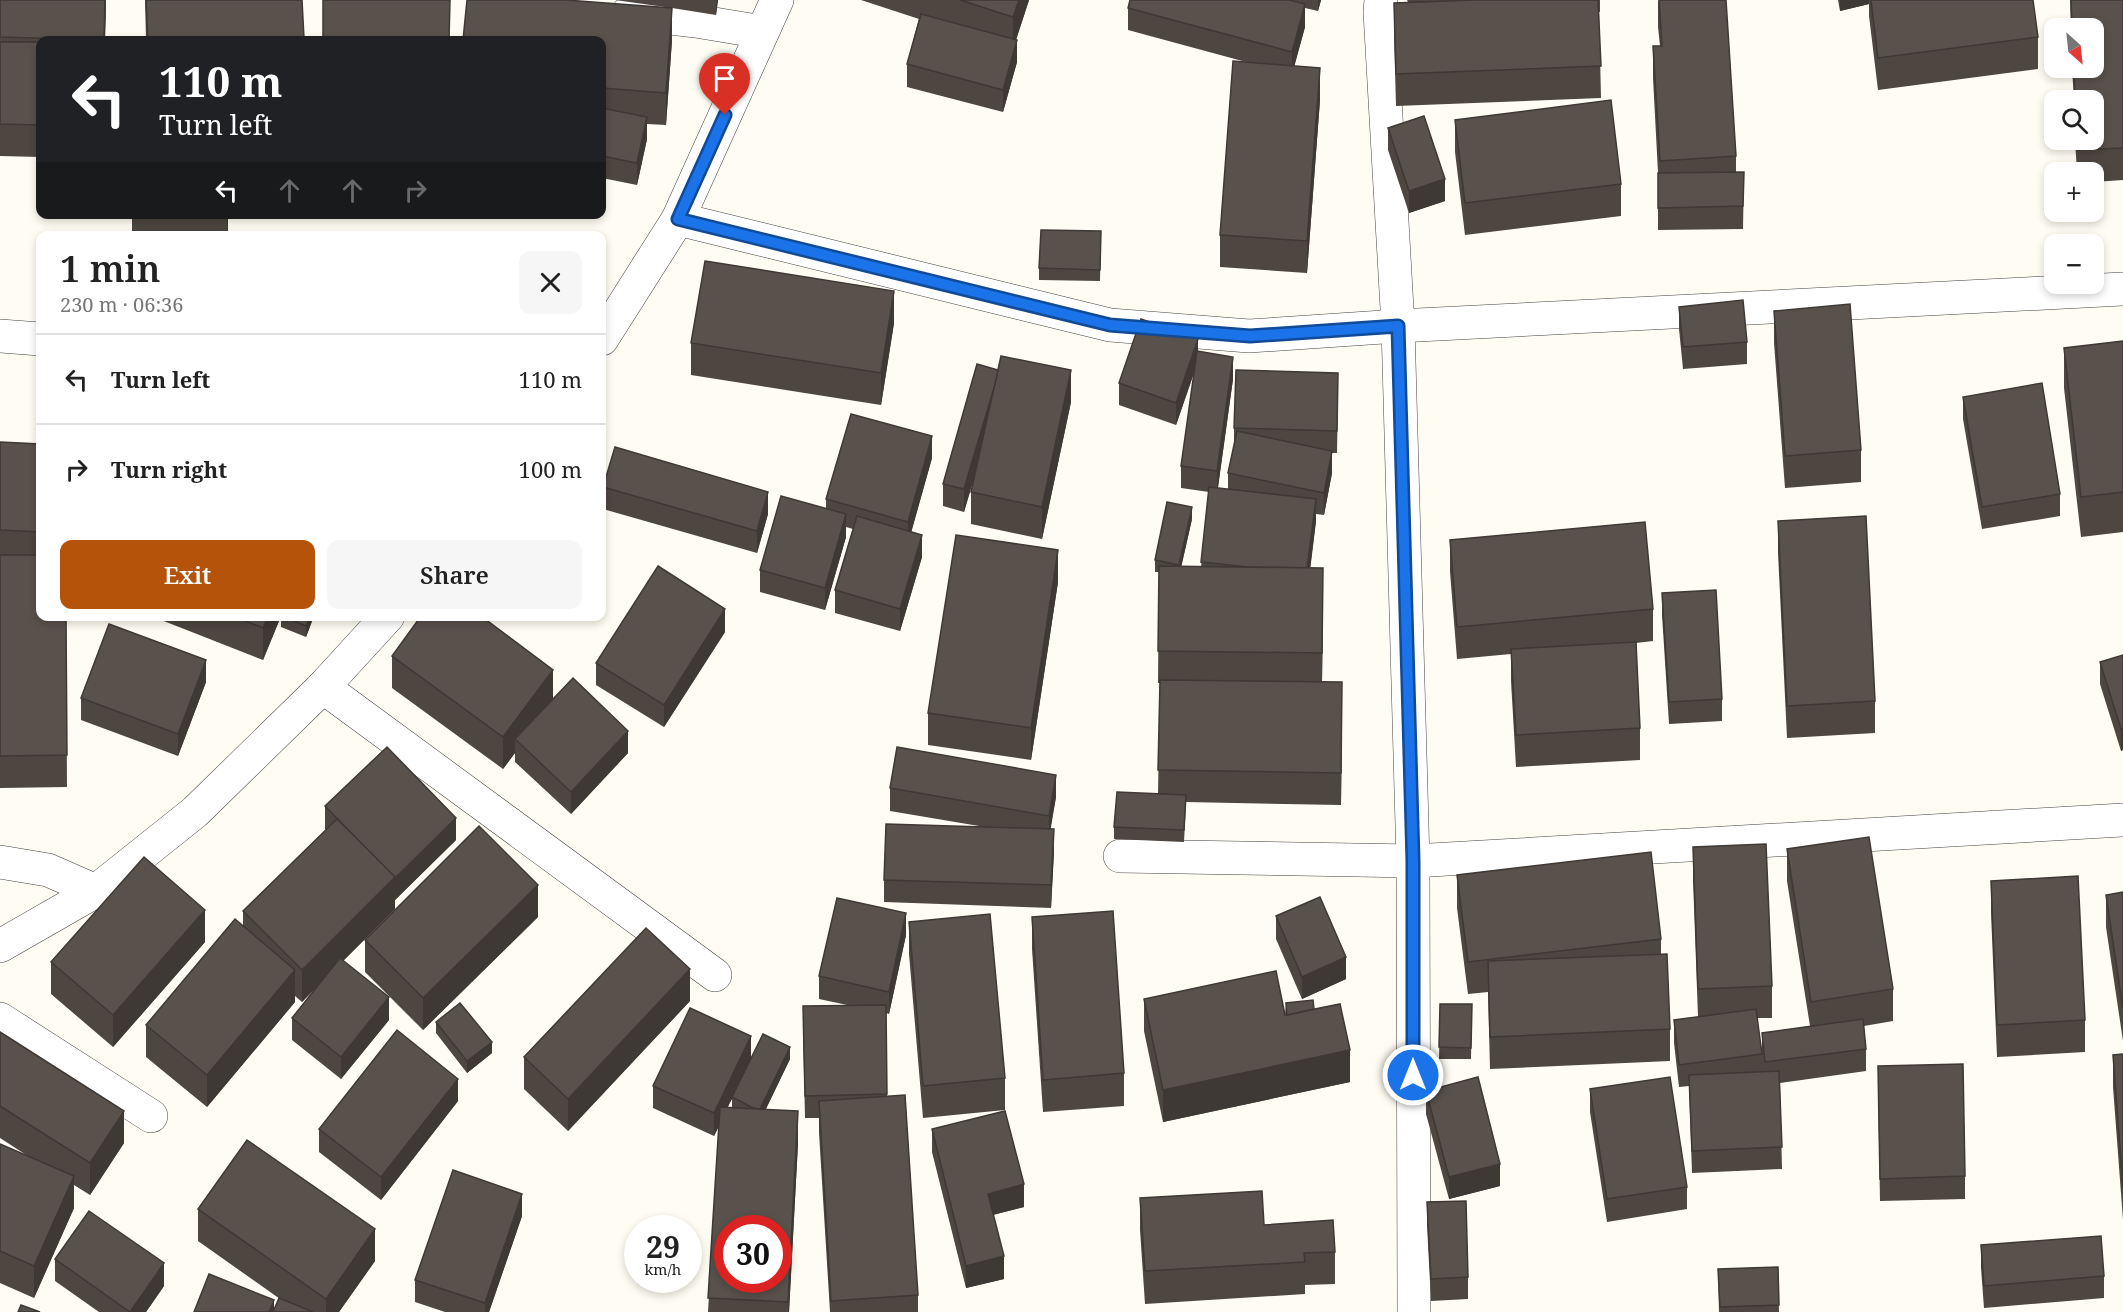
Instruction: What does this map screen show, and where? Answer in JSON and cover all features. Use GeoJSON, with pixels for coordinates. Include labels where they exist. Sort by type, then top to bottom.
{"type":"FeatureCollection","features":[{"type":"Feature","properties":{"kind":"street"},"geometry":{"type":"LineString","coordinates":[[606,333],[678,219],[777,0]]}},
{"type":"Feature","properties":{"kind":"street"},"geometry":{"type":"LineString","coordinates":[[1381,0],[1380,24],[1398,326],[1413,861],[1414,1312]]}},
{"type":"Feature","properties":{"kind":"street"},"geometry":{"type":"LineString","coordinates":[[598,10],[696,21],[762,32]]}},
{"type":"Feature","properties":{"kind":"street"},"geometry":{"type":"LineString","coordinates":[[678,219],[1110,325],[1250,336],[1398,326],[2123,289]]}},
{"type":"Feature","properties":{"kind":"street"},"geometry":{"type":"LineString","coordinates":[[0,336],[36,339]]}},
{"type":"Feature","properties":{"kind":"street"},"geometry":{"type":"LineString","coordinates":[[0,946],[96,891],[195,812],[323,687],[383,621]]}},
{"type":"Feature","properties":{"kind":"street"},"geometry":{"type":"LineString","coordinates":[[323,687],[715,975]]}},
{"type":"Feature","properties":{"kind":"street"},"geometry":{"type":"LineString","coordinates":[[1120,856],[1413,861],[2123,820]]}},
{"type":"Feature","properties":{"kind":"street"},"geometry":{"type":"LineString","coordinates":[[0,862],[48,870],[96,891]]}},
{"type":"Feature","properties":{"kind":"street"},"geometry":{"type":"LineString","coordinates":[[0,1019],[151,1116]]}},
{"type":"Feature","properties":{"kind":"building"},"geometry":{"type":"Polygon","coordinates":[[[0,0],[105,0],[104,36],[0,37],[0,0]]]}},
{"type":"Feature","properties":{"kind":"building"},"geometry":{"type":"Polygon","coordinates":[[[146,0],[302,0],[304,36],[148,36],[146,0]]]}},
{"type":"Feature","properties":{"kind":"building"},"geometry":{"type":"Polygon","coordinates":[[[323,0],[450,0],[449,36],[323,36],[323,0]]]}},
{"type":"Feature","properties":{"kind":"building"},"geometry":{"type":"Polygon","coordinates":[[[467,0],[566,0],[672,8],[666,93],[606,88],[606,36],[463,36],[467,0]]]}},
{"type":"Feature","properties":{"kind":"building"},"geometry":{"type":"Polygon","coordinates":[[[960,0],[1019,0],[1013,17],[960,0]]]}},
{"type":"Feature","properties":{"kind":"building"},"geometry":{"type":"Polygon","coordinates":[[[1130,0],[1289,0],[1305,4],[1292,52],[1128,8],[1130,0]]]}},
{"type":"Feature","properties":{"kind":"building"},"geometry":{"type":"Polygon","coordinates":[[[1475,0],[1598,0],[1601,66],[1396,74],[1394,3],[1475,0]]]}},
{"type":"Feature","properties":{"kind":"building"},"geometry":{"type":"Polygon","coordinates":[[[1659,0],[1726,0],[1736,156],[1660,161],[1653,46],[1662,46],[1659,0]]]}},
{"type":"Feature","properties":{"kind":"building"},"geometry":{"type":"Polygon","coordinates":[[[1871,0],[2033,0],[2038,37],[1878,58],[1871,0]]]}},
{"type":"Feature","properties":{"kind":"building"},"geometry":{"type":"Polygon","coordinates":[[[2071,0],[2123,0],[2123,148],[2104,149],[2104,90],[2075,90],[2074,78],[2104,78],[2104,18],[2072,18],[2071,0]]]}},
{"type":"Feature","properties":{"kind":"building"},"geometry":{"type":"Polygon","coordinates":[[[921,14],[1017,40],[1003,90],[907,64],[921,14]]]}},
{"type":"Feature","properties":{"kind":"building"},"geometry":{"type":"Polygon","coordinates":[[[0,42],[36,42],[36,125],[0,124],[0,42]]]}},
{"type":"Feature","properties":{"kind":"building"},"geometry":{"type":"Polygon","coordinates":[[[1233,61],[1320,68],[1307,241],[1220,235],[1233,61]]]}},
{"type":"Feature","properties":{"kind":"building"},"geometry":{"type":"Polygon","coordinates":[[[1611,100],[1621,184],[1465,203],[1455,120],[1611,100]]]}},
{"type":"Feature","properties":{"kind":"building"},"geometry":{"type":"Polygon","coordinates":[[[606,109],[647,117],[637,163],[606,157],[606,109]]]}},
{"type":"Feature","properties":{"kind":"building"},"geometry":{"type":"Polygon","coordinates":[[[1424,116],[1445,179],[1409,191],[1388,128],[1424,116]]]}},
{"type":"Feature","properties":{"kind":"building"},"geometry":{"type":"Polygon","coordinates":[[[1744,172],[1743,206],[1658,208],[1658,173],[1744,172]]]}},
{"type":"Feature","properties":{"kind":"building"},"geometry":{"type":"Polygon","coordinates":[[[1041,230],[1101,231],[1100,270],[1039,268],[1041,230]]]}},
{"type":"Feature","properties":{"kind":"building"},"geometry":{"type":"Polygon","coordinates":[[[705,261],[894,291],[881,373],[691,343],[705,261]]]}},
{"type":"Feature","properties":{"kind":"building"},"geometry":{"type":"Polygon","coordinates":[[[1743,300],[1747,342],[1683,347],[1679,307],[1743,300]]]}},
{"type":"Feature","properties":{"kind":"building"},"geometry":{"type":"Polygon","coordinates":[[[1850,304],[1861,450],[1785,456],[1774,311],[1850,304]]]}},
{"type":"Feature","properties":{"kind":"building"},"geometry":{"type":"Polygon","coordinates":[[[1141,319],[1198,339],[1176,403],[1119,383],[1141,319]]]}},
{"type":"Feature","properties":{"kind":"building"},"geometry":{"type":"Polygon","coordinates":[[[2123,341],[2123,492],[2081,497],[2064,348],[2123,341]]]}},
{"type":"Feature","properties":{"kind":"building"},"geometry":{"type":"Polygon","coordinates":[[[1197,351],[1233,357],[1217,471],[1181,466],[1197,351]]]}},
{"type":"Feature","properties":{"kind":"building"},"geometry":{"type":"Polygon","coordinates":[[[1001,356],[1071,370],[1042,507],[971,492],[1001,356]]]}},
{"type":"Feature","properties":{"kind":"building"},"geometry":{"type":"Polygon","coordinates":[[[977,364],[998,370],[964,489],[943,484],[977,364]]]}},
{"type":"Feature","properties":{"kind":"building"},"geometry":{"type":"Polygon","coordinates":[[[1236,370],[1338,373],[1337,431],[1234,428],[1236,370]]]}},
{"type":"Feature","properties":{"kind":"building"},"geometry":{"type":"Polygon","coordinates":[[[2042,383],[2060,494],[1982,507],[1963,397],[2042,383]]]}},
{"type":"Feature","properties":{"kind":"building"},"geometry":{"type":"Polygon","coordinates":[[[851,414],[932,436],[908,522],[826,499],[851,414]]]}},
{"type":"Feature","properties":{"kind":"building"},"geometry":{"type":"Polygon","coordinates":[[[1237,431],[1332,451],[1324,493],[1228,473],[1237,431]]]}},
{"type":"Feature","properties":{"kind":"building"},"geometry":{"type":"Polygon","coordinates":[[[0,442],[36,444],[36,532],[0,530],[0,442]]]}},
{"type":"Feature","properties":{"kind":"building"},"geometry":{"type":"Polygon","coordinates":[[[615,447],[768,492],[757,531],[606,488],[606,477],[615,447]]]}},
{"type":"Feature","properties":{"kind":"building"},"geometry":{"type":"Polygon","coordinates":[[[1209,487],[1316,499],[1307,568],[1248,567],[1201,562],[1209,487]]]}},
{"type":"Feature","properties":{"kind":"building"},"geometry":{"type":"Polygon","coordinates":[[[781,496],[846,514],[825,588],[760,570],[781,496]]]}},
{"type":"Feature","properties":{"kind":"building"},"geometry":{"type":"Polygon","coordinates":[[[1167,502],[1192,507],[1179,565],[1155,560],[1167,502]]]}},
{"type":"Feature","properties":{"kind":"building"},"geometry":{"type":"Polygon","coordinates":[[[857,516],[922,535],[900,609],[835,590],[857,516]]]}},
{"type":"Feature","properties":{"kind":"building"},"geometry":{"type":"Polygon","coordinates":[[[1866,516],[1875,701],[1787,706],[1778,521],[1866,516]]]}},
{"type":"Feature","properties":{"kind":"building"},"geometry":{"type":"Polygon","coordinates":[[[1645,522],[1653,609],[1457,627],[1450,540],[1645,522]]]}},
{"type":"Feature","properties":{"kind":"building"},"geometry":{"type":"Polygon","coordinates":[[[956,535],[1058,550],[1031,728],[928,713],[956,535]]]}},
{"type":"Feature","properties":{"kind":"building"},"geometry":{"type":"Polygon","coordinates":[[[0,555],[36,555],[36,621],[66,621],[67,755],[0,756],[0,555]]]}},
{"type":"Feature","properties":{"kind":"building"},"geometry":{"type":"Polygon","coordinates":[[[658,566],[725,609],[664,705],[596,663],[658,566]]]}},
{"type":"Feature","properties":{"kind":"building"},"geometry":{"type":"Polygon","coordinates":[[[1159,566],[1323,568],[1322,653],[1158,651],[1159,566]]]}},
{"type":"Feature","properties":{"kind":"building"},"geometry":{"type":"Polygon","coordinates":[[[1716,590],[1722,699],[1669,702],[1662,593],[1716,590]]]}},
{"type":"Feature","properties":{"kind":"building"},"geometry":{"type":"Polygon","coordinates":[[[246,621],[266,621],[263,628],[246,621]]]}},
{"type":"Feature","properties":{"kind":"building"},"geometry":{"type":"Polygon","coordinates":[[[294,621],[308,621],[306,626],[294,621]]]}},
{"type":"Feature","properties":{"kind":"building"},"geometry":{"type":"Polygon","coordinates":[[[417,621],[488,621],[553,670],[503,737],[392,656],[417,621]]]}},
{"type":"Feature","properties":{"kind":"building"},"geometry":{"type":"Polygon","coordinates":[[[109,624],[206,660],[178,734],[81,698],[109,624]]]}},
{"type":"Feature","properties":{"kind":"building"},"geometry":{"type":"Polygon","coordinates":[[[1636,642],[1640,728],[1516,735],[1511,649],[1636,642]]]}},
{"type":"Feature","properties":{"kind":"building"},"geometry":{"type":"Polygon","coordinates":[[[2123,655],[2123,728],[2121,729],[2100,662],[2123,655]]]}},
{"type":"Feature","properties":{"kind":"building"},"geometry":{"type":"Polygon","coordinates":[[[573,678],[628,731],[571,792],[515,739],[573,678]]]}},
{"type":"Feature","properties":{"kind":"building"},"geometry":{"type":"Polygon","coordinates":[[[1160,680],[1342,682],[1341,773],[1158,770],[1160,680]]]}},
{"type":"Feature","properties":{"kind":"building"},"geometry":{"type":"Polygon","coordinates":[[[387,747],[456,818],[395,878],[325,806],[387,747]]]}},
{"type":"Feature","properties":{"kind":"building"},"geometry":{"type":"Polygon","coordinates":[[[897,747],[1056,775],[1049,816],[890,788],[897,747]]]}},
{"type":"Feature","properties":{"kind":"building"},"geometry":{"type":"Polygon","coordinates":[[[1117,792],[1186,795],[1184,830],[1114,827],[1117,792]]]}},
{"type":"Feature","properties":{"kind":"building"},"geometry":{"type":"Polygon","coordinates":[[[337,819],[395,877],[302,970],[243,911],[337,819]]]}},
{"type":"Feature","properties":{"kind":"building"},"geometry":{"type":"Polygon","coordinates":[[[886,824],[1054,829],[1051,885],[884,880],[886,824]]]}},
{"type":"Feature","properties":{"kind":"building"},"geometry":{"type":"Polygon","coordinates":[[[479,826],[538,885],[423,998],[365,940],[479,826]]]}},
{"type":"Feature","properties":{"kind":"building"},"geometry":{"type":"Polygon","coordinates":[[[1869,837],[1893,989],[1811,1002],[1787,849],[1869,837]]]}},
{"type":"Feature","properties":{"kind":"building"},"geometry":{"type":"Polygon","coordinates":[[[1766,844],[1772,986],[1698,989],[1693,847],[1766,844]]]}},
{"type":"Feature","properties":{"kind":"building"},"geometry":{"type":"Polygon","coordinates":[[[1651,852],[1661,939],[1468,962],[1457,875],[1651,852]]]}},
{"type":"Feature","properties":{"kind":"building"},"geometry":{"type":"Polygon","coordinates":[[[144,857],[205,910],[113,1015],[51,962],[144,857]]]}},
{"type":"Feature","properties":{"kind":"building"},"geometry":{"type":"Polygon","coordinates":[[[2078,876],[2085,1020],[1997,1025],[1991,881],[2078,876]]]}},
{"type":"Feature","properties":{"kind":"building"},"geometry":{"type":"Polygon","coordinates":[[[2123,892],[2123,1009],[2106,895],[2123,892]]]}},
{"type":"Feature","properties":{"kind":"building"},"geometry":{"type":"Polygon","coordinates":[[[1320,897],[1346,957],[1302,977],[1276,916],[1320,897]]]}},
{"type":"Feature","properties":{"kind":"building"},"geometry":{"type":"Polygon","coordinates":[[[837,898],[906,913],[889,992],[819,976],[837,898]]]}},
{"type":"Feature","properties":{"kind":"building"},"geometry":{"type":"Polygon","coordinates":[[[1113,911],[1124,1073],[1043,1080],[1032,917],[1113,911]]]}},
{"type":"Feature","properties":{"kind":"building"},"geometry":{"type":"Polygon","coordinates":[[[990,914],[1005,1078],[923,1086],[909,922],[990,914]]]}},
{"type":"Feature","properties":{"kind":"building"},"geometry":{"type":"Polygon","coordinates":[[[235,919],[295,970],[207,1075],[146,1025],[235,919]]]}},
{"type":"Feature","properties":{"kind":"building"},"geometry":{"type":"Polygon","coordinates":[[[646,928],[690,969],[568,1099],[524,1057],[646,928]]]}},
{"type":"Feature","properties":{"kind":"building"},"geometry":{"type":"Polygon","coordinates":[[[1667,954],[1670,1029],[1490,1037],[1488,961],[1667,954]]]}},
{"type":"Feature","properties":{"kind":"building"},"geometry":{"type":"Polygon","coordinates":[[[340,958],[389,997],[341,1057],[292,1018],[340,958]]]}},
{"type":"Feature","properties":{"kind":"building"},"geometry":{"type":"Polygon","coordinates":[[[1276,971],[1285,1015],[1340,1004],[1350,1050],[1163,1090],[1144,999],[1276,971]]]}},
{"type":"Feature","properties":{"kind":"building"},"geometry":{"type":"Polygon","coordinates":[[[1313,1000],[1314,1009],[1287,1015],[1286,1003],[1313,1000]]]}},
{"type":"Feature","properties":{"kind":"building"},"geometry":{"type":"Polygon","coordinates":[[[460,1003],[492,1042],[467,1061],[436,1022],[460,1003]]]}},
{"type":"Feature","properties":{"kind":"building"},"geometry":{"type":"Polygon","coordinates":[[[1440,1004],[1472,1004],[1471,1048],[1439,1047],[1440,1004]]]}},
{"type":"Feature","properties":{"kind":"building"},"geometry":{"type":"Polygon","coordinates":[[[886,1005],[887,1094],[805,1096],[803,1006],[886,1005]]]}},
{"type":"Feature","properties":{"kind":"building"},"geometry":{"type":"Polygon","coordinates":[[[690,1008],[751,1036],[714,1113],[653,1086],[690,1008]]]}},
{"type":"Feature","properties":{"kind":"building"},"geometry":{"type":"Polygon","coordinates":[[[1756,1009],[1762,1054],[1679,1065],[1674,1020],[1756,1009]]]}},
{"type":"Feature","properties":{"kind":"building"},"geometry":{"type":"Polygon","coordinates":[[[1863,1019],[1866,1049],[1765,1062],[1762,1033],[1863,1019]]]}},
{"type":"Feature","properties":{"kind":"building"},"geometry":{"type":"Polygon","coordinates":[[[397,1030],[458,1079],[381,1177],[319,1129],[397,1030]]]}},
{"type":"Feature","properties":{"kind":"building"},"geometry":{"type":"Polygon","coordinates":[[[0,1032],[124,1111],[90,1163],[0,1106],[0,1032]]]}},
{"type":"Feature","properties":{"kind":"building"},"geometry":{"type":"Polygon","coordinates":[[[763,1034],[790,1047],[760,1109],[753,1108],[732,1097],[763,1034]]]}},
{"type":"Feature","properties":{"kind":"building"},"geometry":{"type":"Polygon","coordinates":[[[2123,1054],[2123,1188],[2113,1055],[2123,1054]]]}},
{"type":"Feature","properties":{"kind":"building"},"geometry":{"type":"Polygon","coordinates":[[[1963,1064],[1965,1176],[1880,1179],[1878,1066],[1963,1064]]]}},
{"type":"Feature","properties":{"kind":"building"},"geometry":{"type":"Polygon","coordinates":[[[1779,1071],[1782,1147],[1692,1151],[1689,1075],[1779,1071]]]}},
{"type":"Feature","properties":{"kind":"building"},"geometry":{"type":"Polygon","coordinates":[[[1478,1077],[1500,1164],[1449,1177],[1426,1091],[1478,1077]]]}},
{"type":"Feature","properties":{"kind":"building"},"geometry":{"type":"Polygon","coordinates":[[[1670,1077],[1687,1187],[1607,1199],[1590,1089],[1670,1077]]]}},
{"type":"Feature","properties":{"kind":"building"},"geometry":{"type":"Polygon","coordinates":[[[905,1095],[918,1295],[831,1301],[819,1101],[905,1095]]]}},
{"type":"Feature","properties":{"kind":"building"},"geometry":{"type":"Polygon","coordinates":[[[720,1107],[798,1111],[792,1226],[792,1215],[714,1215],[714,1293],[788,1293],[788,1302],[708,1298],[720,1107]]]}},
{"type":"Feature","properties":{"kind":"building"},"geometry":{"type":"Polygon","coordinates":[[[1005,1111],[1024,1184],[988,1194],[1004,1256],[966,1266],[932,1129],[1005,1111]]]}},
{"type":"Feature","properties":{"kind":"building"},"geometry":{"type":"Polygon","coordinates":[[[247,1140],[375,1229],[326,1299],[198,1209],[247,1140]]]}},
{"type":"Feature","properties":{"kind":"building"},"geometry":{"type":"Polygon","coordinates":[[[0,1144],[74,1176],[34,1266],[0,1251],[0,1144]]]}},
{"type":"Feature","properties":{"kind":"building"},"geometry":{"type":"Polygon","coordinates":[[[453,1170],[522,1194],[485,1303],[415,1280],[453,1170]]]}},
{"type":"Feature","properties":{"kind":"building"},"geometry":{"type":"Polygon","coordinates":[[[1262,1191],[1264,1225],[1333,1220],[1335,1252],[1304,1253],[1305,1262],[1145,1271],[1140,1198],[1262,1191]]]}},
{"type":"Feature","properties":{"kind":"building"},"geometry":{"type":"Polygon","coordinates":[[[1466,1201],[1468,1277],[1431,1279],[1427,1202],[1466,1201]]]}},
{"type":"Feature","properties":{"kind":"building"},"geometry":{"type":"Polygon","coordinates":[[[89,1211],[164,1263],[130,1312],[55,1259],[89,1211]]]}},
{"type":"Feature","properties":{"kind":"building"},"geometry":{"type":"Polygon","coordinates":[[[2101,1236],[2104,1276],[1984,1286],[1981,1245],[2101,1236]]]}},
{"type":"Feature","properties":{"kind":"building"},"geometry":{"type":"Polygon","coordinates":[[[1778,1267],[1779,1305],[1720,1307],[1718,1269],[1778,1267]]]}},
{"type":"Feature","properties":{"kind":"building"},"geometry":{"type":"Polygon","coordinates":[[[209,1274],[274,1300],[269,1312],[194,1312],[209,1274]]]}},
{"type":"Feature","properties":{"kind":"building"},"geometry":{"type":"Polygon","coordinates":[[[279,1298],[313,1312],[273,1312],[279,1298]]]}},
{"type":"Feature","properties":{"kind":"building"},"geometry":{"type":"Polygon","coordinates":[[[21,1305],[40,1312],[18,1312],[21,1305]]]}},
{"type":"Feature","properties":{"kind":"route"},"geometry":{"type":"LineString","coordinates":[[725,115],[678,219],[1110,325],[1250,336],[1398,326],[1413,861],[1413,1075]]}}]}
